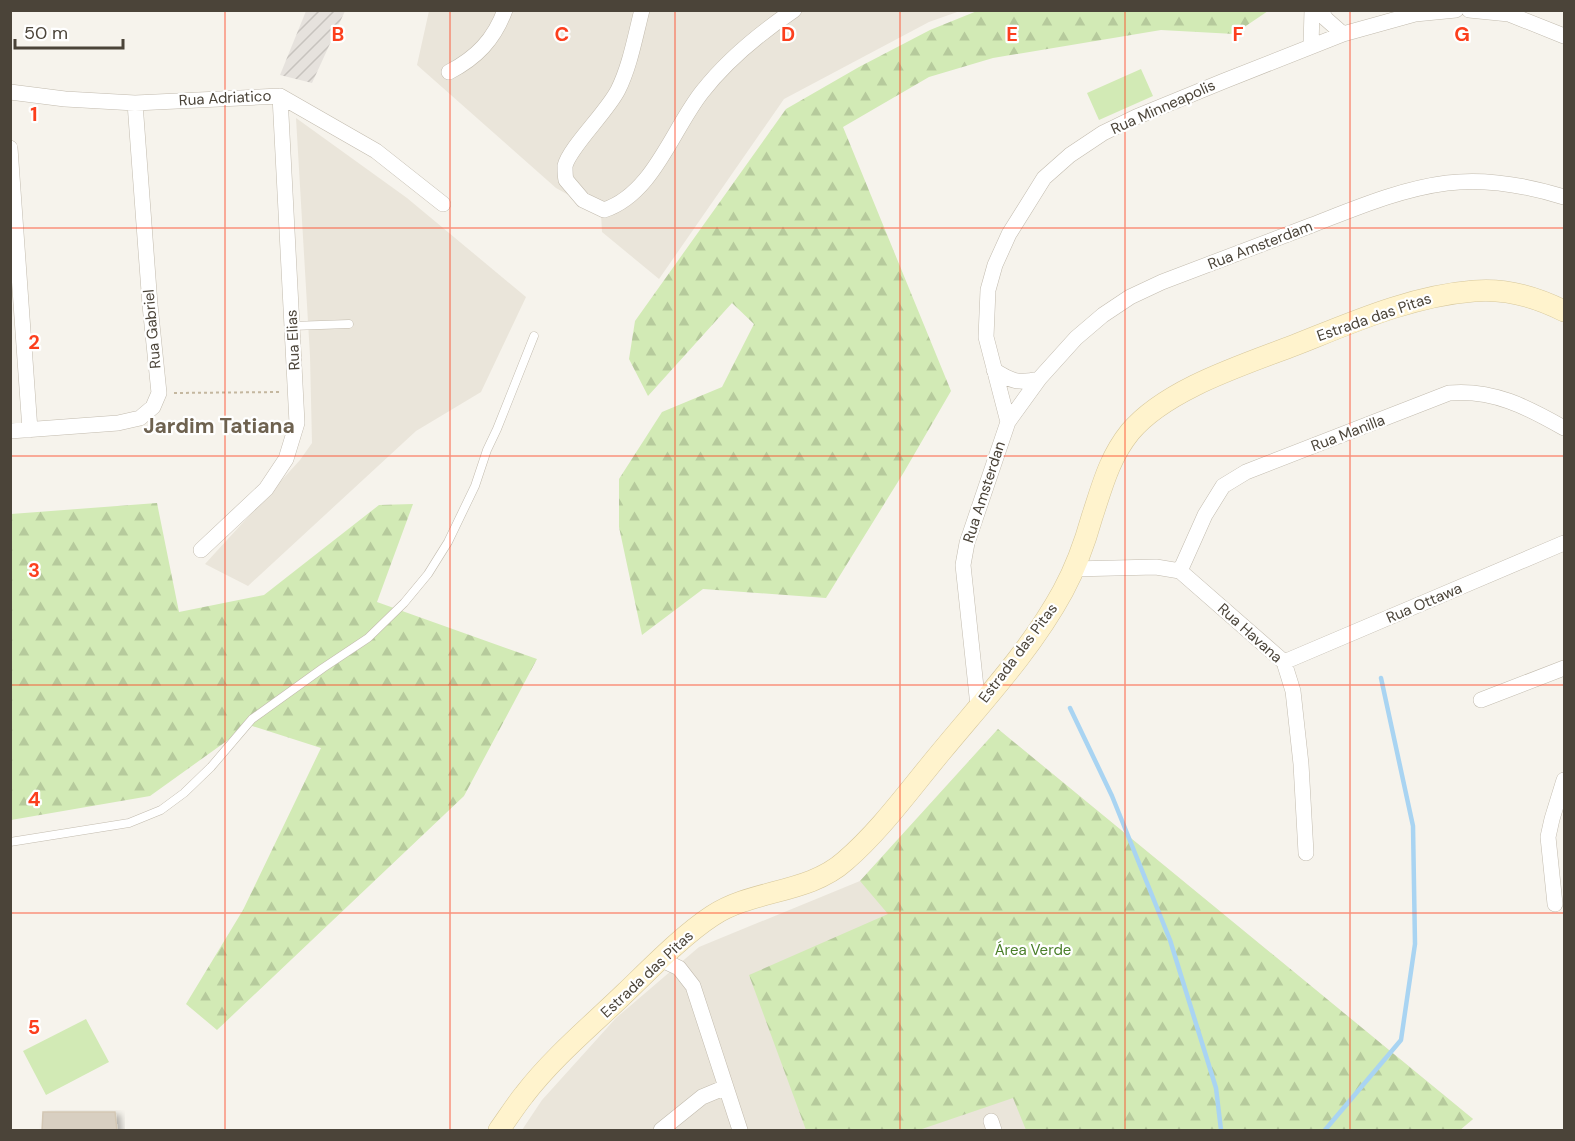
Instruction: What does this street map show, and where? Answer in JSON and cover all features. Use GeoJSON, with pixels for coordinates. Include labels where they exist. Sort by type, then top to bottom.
{"type":"FeatureCollection","features":[{"type":"Feature","properties":{"kind":"main road","name":"Estrada das Pitas"},"geometry":{"type":"LineString","coordinates":[[499,1131],[525,1093],[552,1063],[660,959],[712,916],[752,898],[820,878],[843,863],[874,832],[1035,635],[1065,589],[1092,521],[1114,454],[1132,430],[1152,412],[1185,392],[1224,373],[1413,301],[1476,291],[1503,291],[1527,296],[1564,311]]}},
{"type":"Feature","properties":{"kind":"street"},"geometry":{"type":"LineString","coordinates":[[449,72],[467,62],[484,48],[500,24],[505,10]]}},
{"type":"Feature","properties":{"kind":"street"},"geometry":{"type":"LineString","coordinates":[[642,10],[629,60],[618,90],[571,153],[565,165],[566,180],[583,200],[604,210],[618,205],[629,197],[656,166],[701,93],[774,18],[794,10]]}},
{"type":"Feature","properties":{"kind":"street"},"geometry":{"type":"LineString","coordinates":[[1311,46],[1312,10]]}},
{"type":"Feature","properties":{"kind":"street"},"geometry":{"type":"LineString","coordinates":[[1320,10],[1326,19],[1343,34]]}},
{"type":"Feature","properties":{"kind":"street","name":"Rua Minneapolis"},"geometry":{"type":"LineString","coordinates":[[1008,422],[986,337],[988,290],[995,265],[1009,234],[1044,178],[1103,133],[1311,46],[1343,34],[1415,14],[1456,10]]}},
{"type":"Feature","properties":{"kind":"street"},"geometry":{"type":"LineString","coordinates":[[1469,10],[1509,14],[1564,36]]}},
{"type":"Feature","properties":{"kind":"street","name":"Rua Adriatico"},"geometry":{"type":"LineString","coordinates":[[10,92],[65,99],[135,103],[280,96],[376,151],[443,204]]}},
{"type":"Feature","properties":{"kind":"street","name":"Rua Elias"},"geometry":{"type":"LineString","coordinates":[[201,550],[266,489],[286,459],[297,423],[280,96]]}},
{"type":"Feature","properties":{"kind":"street","name":"Rua Gabriel"},"geometry":{"type":"LineString","coordinates":[[135,103],[159,393]]}},
{"type":"Feature","properties":{"kind":"street"},"geometry":{"type":"LineString","coordinates":[[10,148],[30,430]]}},
{"type":"Feature","properties":{"kind":"street","name":"Rua Amsterdam"},"geometry":{"type":"LineString","coordinates":[[1008,422],[1039,379],[1076,338],[1103,315],[1130,297],[1162,282],[1371,202],[1412,189],[1449,182],[1515,186],[1564,197]]}},
{"type":"Feature","properties":{"kind":"street"},"geometry":{"type":"LineString","coordinates":[[994,370],[1008,379],[1023,382],[1039,379]]}},
{"type":"Feature","properties":{"kind":"street","name":"Rua Manilla"},"geometry":{"type":"LineString","coordinates":[[1179,571],[1223,486],[1245,472],[1449,393],[1469,391],[1493,395],[1538,413],[1564,428]]}},
{"type":"Feature","properties":{"kind":"street"},"geometry":{"type":"LineString","coordinates":[[10,431],[118,423],[140,418],[153,406],[159,393]]}},
{"type":"Feature","properties":{"kind":"street","name":"Rua Amsterdan"},"geometry":{"type":"LineString","coordinates":[[978,706],[963,566],[967,543],[1008,422]]}},
{"type":"Feature","properties":{"kind":"street","name":"Rua Ottawa"},"geometry":{"type":"LineString","coordinates":[[1284,662],[1564,543]]}},
{"type":"Feature","properties":{"kind":"street"},"geometry":{"type":"LineString","coordinates":[[1073,569],[1156,567],[1179,571]]}},
{"type":"Feature","properties":{"kind":"street","name":"Rua Havana"},"geometry":{"type":"LineString","coordinates":[[1179,571],[1284,662],[1293,692],[1306,853]]}},
{"type":"Feature","properties":{"kind":"street"},"geometry":{"type":"LineString","coordinates":[[1481,700],[1564,668]]}},
{"type":"Feature","properties":{"kind":"street"},"geometry":{"type":"LineString","coordinates":[[1555,904],[1548,837],[1564,780]]}},
{"type":"Feature","properties":{"kind":"street"},"geometry":{"type":"LineString","coordinates":[[660,959],[679,968],[693,986],[740,1131]]}},
{"type":"Feature","properties":{"kind":"street"},"geometry":{"type":"LineString","coordinates":[[661,1131],[702,1097],[726,1087]]}},
{"type":"Feature","properties":{"kind":"lane"},"geometry":{"type":"LineString","coordinates":[[292,326],[350,324]]}},
{"type":"Feature","properties":{"kind":"lane"},"geometry":{"type":"LineString","coordinates":[[10,842],[129,823],[161,810],[184,793],[211,767],[252,719],[368,638],[397,610],[428,574],[448,542],[475,486],[487,450],[534,336]]}},
{"type":"Feature","properties":{"kind":"path"},"geometry":{"type":"LineString","coordinates":[[159,393],[296,392]]}},
{"type":"Feature","properties":{"kind":"shaded area"},"geometry":{"type":"Polygon","coordinates":[[[306,11],[345,11],[312,83],[280,75],[306,11]]]}},
{"type":"Feature","properties":{"kind":"shaded area"},"geometry":{"type":"Polygon","coordinates":[[[429,11],[960,11],[929,22],[784,99],[659,279],[602,232],[601,213],[556,188],[417,65],[429,11]]]}},
{"type":"Feature","properties":{"kind":"shaded area"},"geometry":{"type":"Polygon","coordinates":[[[296,118],[407,198],[526,297],[481,392],[416,431],[248,586],[205,564],[300,460],[312,443],[310,356],[296,118]]]}},
{"type":"Feature","properties":{"kind":"shaded area","name":"Área Verde"},"geometry":{"type":"Polygon","coordinates":[[[998,729],[1473,1119],[1460,1130],[522,1130],[542,1100],[616,1018],[699,947],[860,881],[998,729]]]}},
{"type":"Feature","properties":{"kind":"green space"},"geometry":{"type":"Polygon","coordinates":[[[977,11],[1268,11],[1234,34],[1161,30],[993,58],[929,77],[843,127],[951,391],[826,598],[703,589],[642,635],[619,527],[619,479],[662,412],[722,387],[754,324],[732,303],[648,396],[629,359],[635,321],[786,109],[930,30],[977,11]]]}},
{"type":"Feature","properties":{"kind":"green space"},"geometry":{"type":"Polygon","coordinates":[[[1141,69],[1153,96],[1099,120],[1087,93],[1141,69]]]}},
{"type":"Feature","properties":{"kind":"green space"},"geometry":{"type":"Polygon","coordinates":[[[157,503],[179,612],[264,595],[379,505],[413,504],[377,602],[537,659],[464,796],[217,1030],[186,1004],[243,910],[321,748],[249,725],[150,796],[11,820],[11,514],[157,503]]]}},
{"type":"Feature","properties":{"kind":"green space","name":"Área Verde"},"geometry":{"type":"Polygon","coordinates":[[[998,729],[1473,1119],[1460,1130],[1026,1130],[1013,1098],[919,1130],[806,1130],[749,975],[888,914],[860,881],[998,729]]]}},
{"type":"Feature","properties":{"kind":"green space"},"geometry":{"type":"Polygon","coordinates":[[[86,1019],[109,1062],[46,1095],[23,1051],[86,1019]]]}},
{"type":"Feature","properties":{"kind":"building"},"geometry":{"type":"Polygon","coordinates":[[[43,1112],[115,1112],[117,1131],[42,1131],[43,1112]]]}},
{"type":"Feature","properties":{"kind":"waterway"},"geometry":{"type":"LineString","coordinates":[[1325,1130],[1401,1040],[1415,944],[1413,826],[1381,678]]}},
{"type":"Feature","properties":{"kind":"waterway"},"geometry":{"type":"LineString","coordinates":[[1070,708],[1112,796],[1170,940],[1216,1088],[1221,1130]]}},
{"type":"Feature","properties":{"kind":"district","name":"Jardim Tatiana"},"geometry":{"type":"Point","coordinates":[219,426]}}]}
